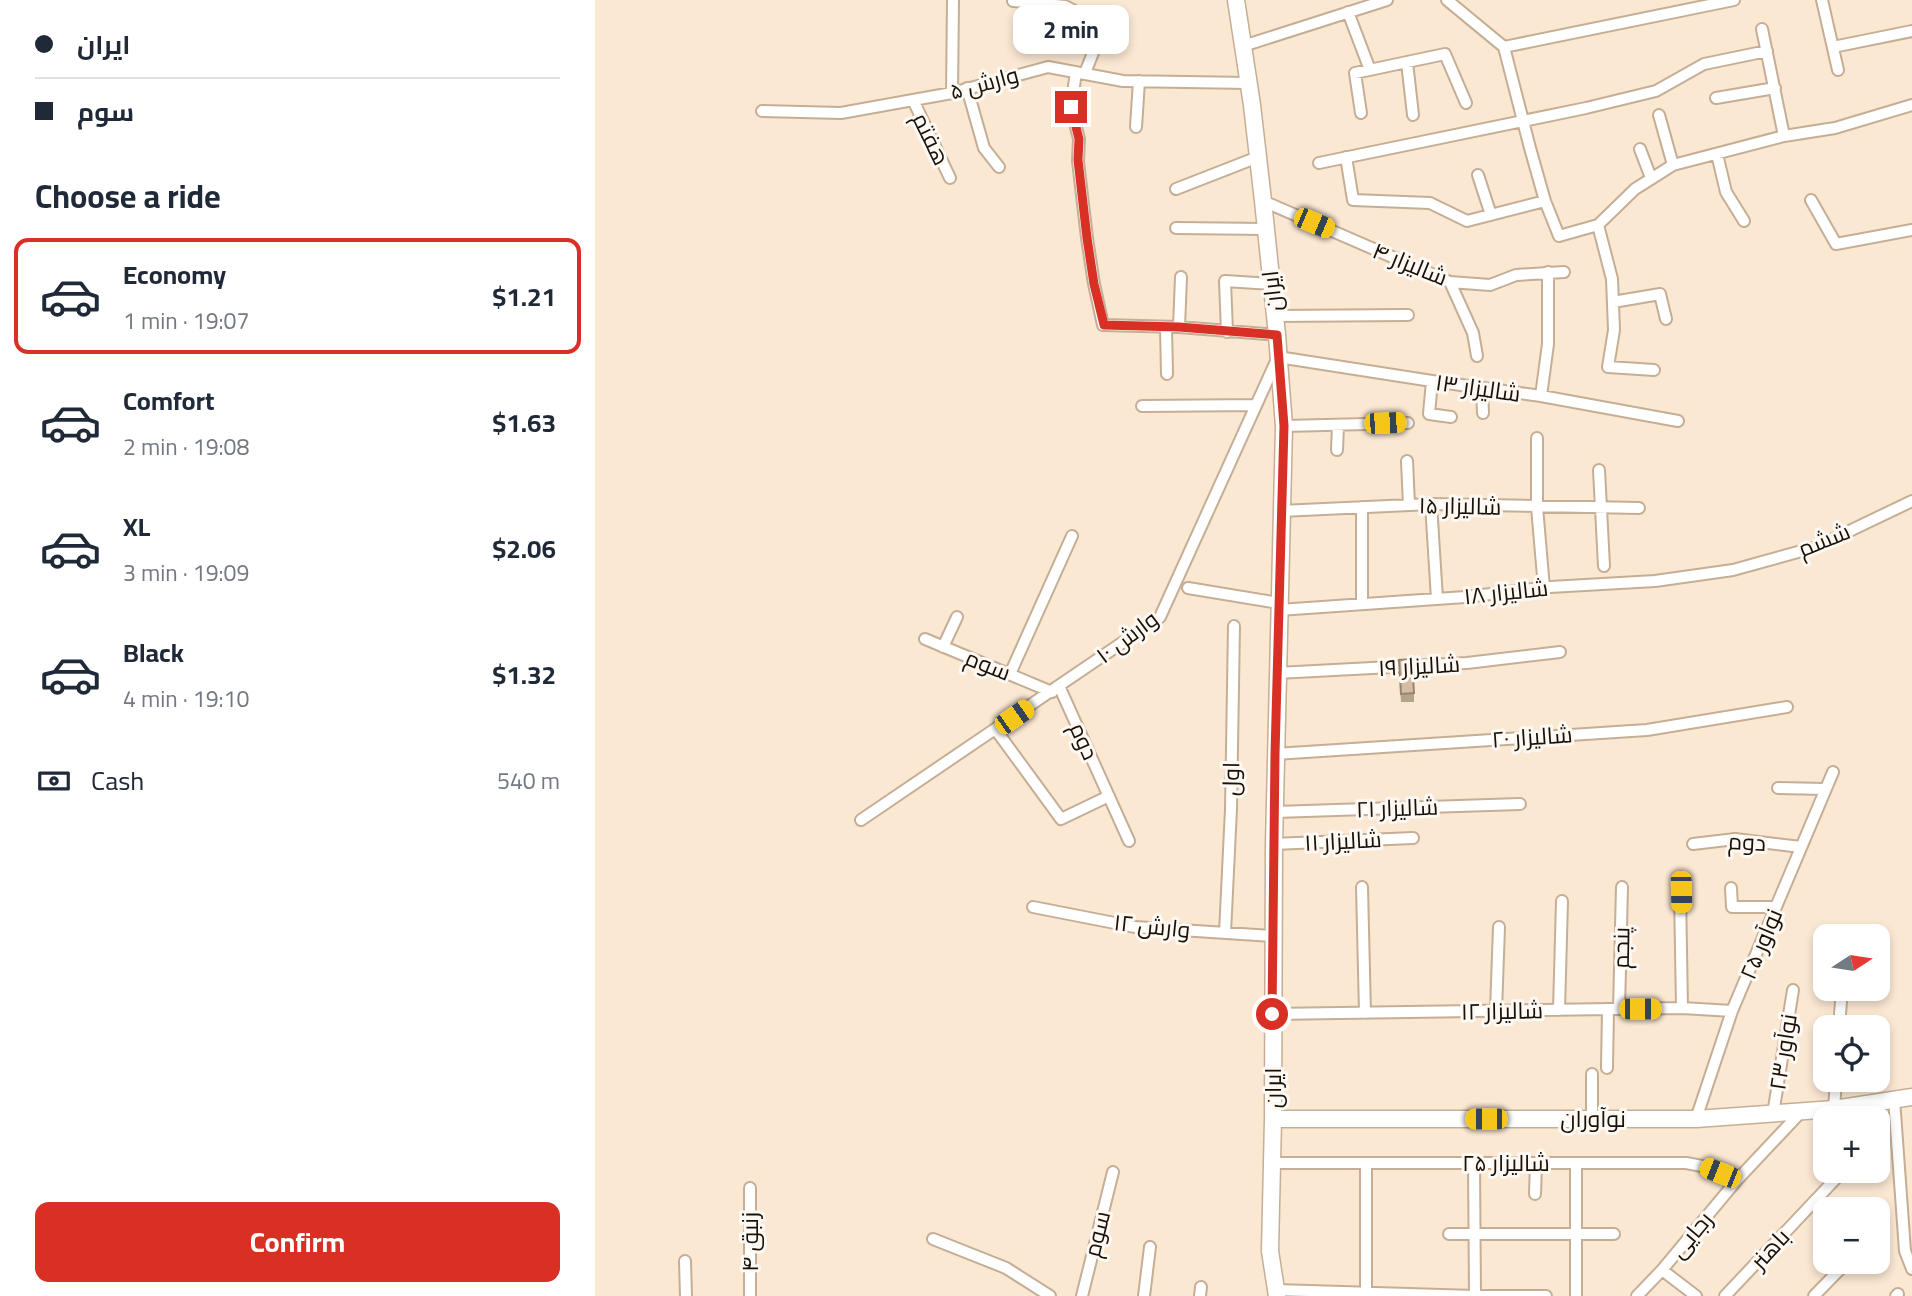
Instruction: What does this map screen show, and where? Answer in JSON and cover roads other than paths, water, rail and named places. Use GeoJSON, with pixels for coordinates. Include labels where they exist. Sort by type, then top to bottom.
{"type":"FeatureCollection","features":[{"type":"Feature","properties":{"kind":"street"},"geometry":{"type":"LineString","coordinates":[[952,93],[953,0]]}},
{"type":"Feature","properties":{"kind":"street","name":"ایران"},"geometry":{"type":"LineString","coordinates":[[1236,0],[1263,201],[1284,426],[1275,754],[1270,1251],[1277,1293]]}},
{"type":"Feature","properties":{"kind":"street"},"geometry":{"type":"LineString","coordinates":[[1243,46],[1387,0]]}},
{"type":"Feature","properties":{"kind":"street"},"geometry":{"type":"LineString","coordinates":[[1447,0],[1504,47],[1545,201],[1559,236],[1598,225],[1635,188],[1673,165],[1784,136],[1835,128],[1912,105]]}},
{"type":"Feature","properties":{"kind":"street"},"geometry":{"type":"LineString","coordinates":[[1504,47],[1734,0]]}},
{"type":"Feature","properties":{"kind":"street"},"geometry":{"type":"LineString","coordinates":[[1822,0],[1838,70]]}},
{"type":"Feature","properties":{"kind":"street"},"geometry":{"type":"LineString","coordinates":[[1013,1],[1039,1],[1065,6],[1083,15]]}},
{"type":"Feature","properties":{"kind":"street"},"geometry":{"type":"LineString","coordinates":[[1348,12],[1370,70]]}},
{"type":"Feature","properties":{"kind":"street"},"geometry":{"type":"LineString","coordinates":[[1104,25],[1080,73],[1071,107],[1079,139],[1078,160],[1087,238],[1104,325],[1179,327],[1277,335]]}},
{"type":"Feature","properties":{"kind":"street"},"geometry":{"type":"LineString","coordinates":[[1762,29],[1784,136]]}},
{"type":"Feature","properties":{"kind":"street"},"geometry":{"type":"LineString","coordinates":[[1833,47],[1912,31]]}},
{"type":"Feature","properties":{"kind":"street"},"geometry":{"type":"LineString","coordinates":[[1319,163],[1523,122],[1656,91],[1704,64],[1767,51]]}},
{"type":"Feature","properties":{"kind":"street"},"geometry":{"type":"LineString","coordinates":[[1361,113],[1355,73],[1445,54],[1466,103]]}},
{"type":"Feature","properties":{"kind":"street"},"geometry":{"type":"LineString","coordinates":[[1406,62],[1413,115]]}},
{"type":"Feature","properties":{"kind":"street","name":"وارش ۵"},"geometry":{"type":"LineString","coordinates":[[762,111],[841,113],[952,93],[1048,67],[1123,81],[1248,83]]}},
{"type":"Feature","properties":{"kind":"street"},"geometry":{"type":"LineString","coordinates":[[1136,127],[1139,81]]}},
{"type":"Feature","properties":{"kind":"street"},"geometry":{"type":"LineString","coordinates":[[967,88],[984,148],[999,166]]}},
{"type":"Feature","properties":{"kind":"street"},"geometry":{"type":"LineString","coordinates":[[1716,98],[1775,88]]}},
{"type":"Feature","properties":{"kind":"street","name":"هفتم"},"geometry":{"type":"LineString","coordinates":[[913,100],[950,178]]}},
{"type":"Feature","properties":{"kind":"street"},"geometry":{"type":"LineString","coordinates":[[1659,115],[1673,165]]}},
{"type":"Feature","properties":{"kind":"street"},"geometry":{"type":"LineString","coordinates":[[1640,149],[1651,178]]}},
{"type":"Feature","properties":{"kind":"street"},"geometry":{"type":"LineString","coordinates":[[1717,154],[1726,192],[1744,221]]}},
{"type":"Feature","properties":{"kind":"street"},"geometry":{"type":"LineString","coordinates":[[1176,189],[1258,157]]}},
{"type":"Feature","properties":{"kind":"street"},"geometry":{"type":"LineString","coordinates":[[1346,157],[1353,200],[1430,203],[1467,221],[1545,201]]}},
{"type":"Feature","properties":{"kind":"street"},"geometry":{"type":"LineString","coordinates":[[1478,175],[1491,215]]}},
{"type":"Feature","properties":{"kind":"street"},"geometry":{"type":"LineString","coordinates":[[1811,200],[1836,244],[1912,230]]}},
{"type":"Feature","properties":{"kind":"street","name":"شالیزار ۴"},"geometry":{"type":"LineString","coordinates":[[1263,201],[1450,282],[1490,285],[1516,275],[1563,272]]}},
{"type":"Feature","properties":{"kind":"street"},"geometry":{"type":"LineString","coordinates":[[1598,225],[1612,279],[1614,330],[1608,366],[1654,370]]}},
{"type":"Feature","properties":{"kind":"street"},"geometry":{"type":"LineString","coordinates":[[1176,228],[1266,229]]}},
{"type":"Feature","properties":{"kind":"street"},"geometry":{"type":"LineString","coordinates":[[1541,396],[1548,344],[1548,272]]}},
{"type":"Feature","properties":{"kind":"street"},"geometry":{"type":"LineString","coordinates":[[1179,327],[1181,277]]}},
{"type":"Feature","properties":{"kind":"street"},"geometry":{"type":"LineString","coordinates":[[1227,332],[1225,281],[1272,284]]}},
{"type":"Feature","properties":{"kind":"street"},"geometry":{"type":"LineString","coordinates":[[1450,282],[1473,333],[1477,356]]}},
{"type":"Feature","properties":{"kind":"street"},"geometry":{"type":"LineString","coordinates":[[1613,302],[1660,294],[1666,319]]}},
{"type":"Feature","properties":{"kind":"street"},"geometry":{"type":"LineString","coordinates":[[1275,316],[1408,315]]}},
{"type":"Feature","properties":{"kind":"street"},"geometry":{"type":"LineString","coordinates":[[1165,328],[1167,374]]}},
{"type":"Feature","properties":{"kind":"street","name":"شالیزار ۱۳"},"geometry":{"type":"LineString","coordinates":[[1278,357],[1541,396],[1678,421]]}},
{"type":"Feature","properties":{"kind":"street","name":"وارش ۱۰"},"geometry":{"type":"LineString","coordinates":[[861,820],[1160,617],[1278,357]]}},
{"type":"Feature","properties":{"kind":"street"},"geometry":{"type":"LineString","coordinates":[[1432,381],[1429,414],[1451,417]]}},
{"type":"Feature","properties":{"kind":"street"},"geometry":{"type":"LineString","coordinates":[[1482,388],[1483,412]]}},
{"type":"Feature","properties":{"kind":"street"},"geometry":{"type":"LineString","coordinates":[[1142,406],[1256,405]]}},
{"type":"Feature","properties":{"kind":"street"},"geometry":{"type":"LineString","coordinates":[[1284,426],[1408,422]]}},
{"type":"Feature","properties":{"kind":"street"},"geometry":{"type":"LineString","coordinates":[[1337,450],[1338,425]]}},
{"type":"Feature","properties":{"kind":"street"},"geometry":{"type":"LineString","coordinates":[[1537,438],[1537,507],[1544,588]]}},
{"type":"Feature","properties":{"kind":"street"},"geometry":{"type":"LineString","coordinates":[[1407,461],[1409,505]]}},
{"type":"Feature","properties":{"kind":"street"},"geometry":{"type":"LineString","coordinates":[[1599,470],[1604,566]]}},
{"type":"Feature","properties":{"kind":"street","name":"ششم"},"geometry":{"type":"LineString","coordinates":[[1733,570],[1816,547],[1912,500]]}},
{"type":"Feature","properties":{"kind":"street"},"geometry":{"type":"LineString","coordinates":[[1431,504],[1437,599]]}},
{"type":"Feature","properties":{"kind":"street","name":"شالیزار ۱۵"},"geometry":{"type":"LineString","coordinates":[[1281,511],[1431,504],[1639,508]]}},
{"type":"Feature","properties":{"kind":"street"},"geometry":{"type":"LineString","coordinates":[[1362,507],[1362,604]]}},
{"type":"Feature","properties":{"kind":"street"},"geometry":{"type":"LineString","coordinates":[[1010,674],[1072,536]]}},
{"type":"Feature","properties":{"kind":"street","name":"شالیزار ۱۸"},"geometry":{"type":"LineString","coordinates":[[1188,588],[1279,607],[1437,599],[1544,588],[1655,581],[1733,570]]}},
{"type":"Feature","properties":{"kind":"street"},"geometry":{"type":"LineString","coordinates":[[943,646],[957,617]]}},
{"type":"Feature","properties":{"kind":"street","name":"اول"},"geometry":{"type":"LineString","coordinates":[[1225,933],[1231,809],[1234,626]]}},
{"type":"Feature","properties":{"kind":"street","name":"سوم"},"geometry":{"type":"LineString","coordinates":[[925,639],[1010,674],[1055,689]]}},
{"type":"Feature","properties":{"kind":"street","name":"شالیزار ۱۹"},"geometry":{"type":"LineString","coordinates":[[1277,673],[1467,663],[1560,652]]}},
{"type":"Feature","properties":{"kind":"street","name":"دوم"},"geometry":{"type":"LineString","coordinates":[[1055,689],[1129,841]]}},
{"type":"Feature","properties":{"kind":"street","name":"شالیزار ۲۰"},"geometry":{"type":"LineString","coordinates":[[1275,754],[1647,730],[1787,707]]}},
{"type":"Feature","properties":{"kind":"street"},"geometry":{"type":"LineString","coordinates":[[996,730],[1061,819],[1109,796]]}},
{"type":"Feature","properties":{"kind":"street","name":"نوآور ۲۵"},"geometry":{"type":"LineString","coordinates":[[1696,1119],[1732,1011],[1833,772]]}},
{"type":"Feature","properties":{"kind":"street"},"geometry":{"type":"LineString","coordinates":[[1778,788],[1825,789]]}},
{"type":"Feature","properties":{"kind":"street","name":"شالیزار ۲۱"},"geometry":{"type":"LineString","coordinates":[[1275,812],[1520,804]]}},
{"type":"Feature","properties":{"kind":"street","name":"شالیزار ۱۱"},"geometry":{"type":"LineString","coordinates":[[1274,844],[1413,838]]}},
{"type":"Feature","properties":{"kind":"street","name":"دوم"},"geometry":{"type":"LineString","coordinates":[[1693,844],[1735,839],[1801,847]]}},
{"type":"Feature","properties":{"kind":"street"},"geometry":{"type":"LineString","coordinates":[[1362,887],[1365,1013]]}},
{"type":"Feature","properties":{"kind":"street","name":"پنجم"},"geometry":{"type":"LineString","coordinates":[[1607,1068],[1614,1009],[1622,887]]}},
{"type":"Feature","properties":{"kind":"street"},"geometry":{"type":"LineString","coordinates":[[1731,888],[1732,907],[1776,907]]}},
{"type":"Feature","properties":{"kind":"street"},"geometry":{"type":"LineString","coordinates":[[1681,892],[1682,1009]]}},
{"type":"Feature","properties":{"kind":"street"},"geometry":{"type":"LineString","coordinates":[[1559,1010],[1562,901]]}},
{"type":"Feature","properties":{"kind":"street","name":"وارش ۱۲"},"geometry":{"type":"LineString","coordinates":[[1033,907],[1135,927],[1273,936]]}},
{"type":"Feature","properties":{"kind":"street"},"geometry":{"type":"LineString","coordinates":[[1496,1011],[1499,927]]}},
{"type":"Feature","properties":{"kind":"street","name":"نوآور ۲۳"},"geometry":{"type":"LineString","coordinates":[[1773,1114],[1793,990]]}},
{"type":"Feature","properties":{"kind":"street","name":"شالیزار ۱۲"},"geometry":{"type":"LineString","coordinates":[[1272,1014],[1614,1009],[1732,1011]]}},
{"type":"Feature","properties":{"kind":"street"},"geometry":{"type":"LineString","coordinates":[[1592,1074],[1592,1119]]}},
{"type":"Feature","properties":{"kind":"street","name":"نوآوران"},"geometry":{"type":"LineString","coordinates":[[1853,1106],[1912,1097]]}},
{"type":"Feature","properties":{"kind":"street"},"geometry":{"type":"LineString","coordinates":[[1894,1100],[1905,1251],[1912,1269]]}},
{"type":"Feature","properties":{"kind":"street","name":"نوآوران"},"geometry":{"type":"LineString","coordinates":[[1273,1119],[1696,1119],[1813,1111]]}},
{"type":"Feature","properties":{"kind":"street","name":"رجایی"},"geometry":{"type":"LineString","coordinates":[[1637,1296],[1737,1180],[1801,1112]]}},
{"type":"Feature","properties":{"kind":"street","name":"شالیزار ۲۵"},"geometry":{"type":"LineString","coordinates":[[1271,1163],[1686,1163],[1702,1166],[1737,1180]]}},
{"type":"Feature","properties":{"kind":"street"},"geometry":{"type":"LineString","coordinates":[[1366,1163],[1366,1292]]}},
{"type":"Feature","properties":{"kind":"street"},"geometry":{"type":"LineString","coordinates":[[1473,1163],[1475,1296]]}},
{"type":"Feature","properties":{"kind":"street"},"geometry":{"type":"LineString","coordinates":[[1535,1194],[1536,1163]]}},
{"type":"Feature","properties":{"kind":"street"},"geometry":{"type":"LineString","coordinates":[[1576,1163],[1576,1296]]}},
{"type":"Feature","properties":{"kind":"street","name":"سوم"},"geometry":{"type":"LineString","coordinates":[[1082,1296],[1113,1172]]}},
{"type":"Feature","properties":{"kind":"street","name":"باهنر"},"geometry":{"type":"LineString","coordinates":[[1725,1296],[1832,1183]]}},
{"type":"Feature","properties":{"kind":"street","name":"زنبق ۴"},"geometry":{"type":"LineString","coordinates":[[750,1188],[750,1296]]}},
{"type":"Feature","properties":{"kind":"street"},"geometry":{"type":"LineString","coordinates":[[1450,1234],[1614,1234]]}},
{"type":"Feature","properties":{"kind":"street"},"geometry":{"type":"LineString","coordinates":[[933,1239],[1006,1268],[1050,1296]]}},
{"type":"Feature","properties":{"kind":"street"},"geometry":{"type":"LineString","coordinates":[[1144,1296],[1150,1247]]}},
{"type":"Feature","properties":{"kind":"street"},"geometry":{"type":"LineString","coordinates":[[685,1261],[686,1296]]}},
{"type":"Feature","properties":{"kind":"street"},"geometry":{"type":"LineString","coordinates":[[1662,1270],[1696,1296]]}},
{"type":"Feature","properties":{"kind":"street"},"geometry":{"type":"LineString","coordinates":[[1814,1296],[1835,1274]]}},
{"type":"Feature","properties":{"kind":"street"},"geometry":{"type":"LineString","coordinates":[[1277,1293],[1546,1296]]}}]}
